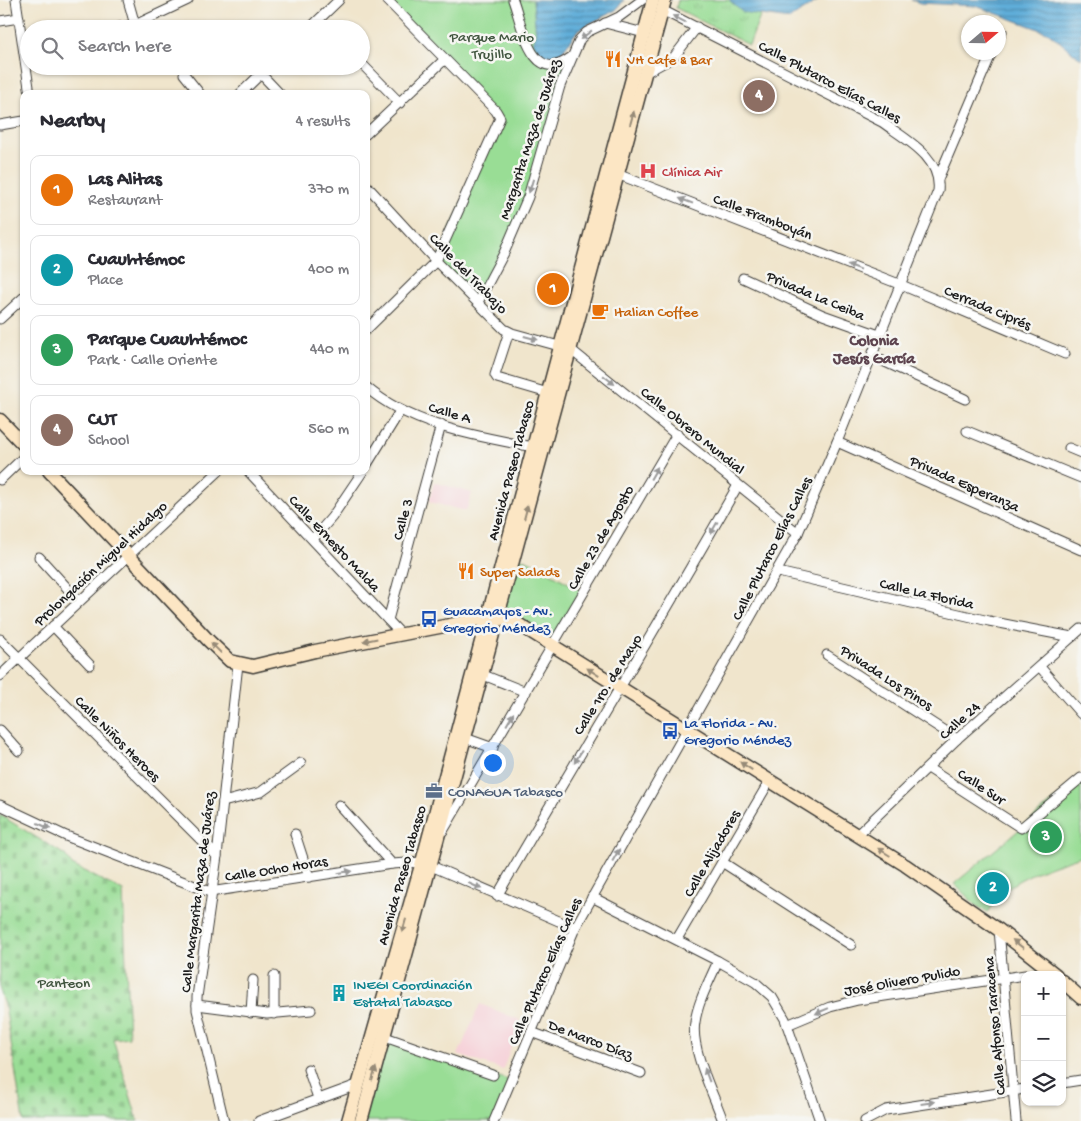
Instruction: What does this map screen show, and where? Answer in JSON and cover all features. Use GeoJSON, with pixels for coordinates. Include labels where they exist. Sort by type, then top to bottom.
{"type":"FeatureCollection","features":[{"type":"Feature","properties":{"kind":"main road","name":"Avenida Paseo Tabasco"},"geometry":{"type":"LineString","coordinates":[[361,1121],[385,1037],[533,447],[548,393],[566,348],[653,0]]}},
{"type":"Feature","properties":{"kind":"main road","name":"Avenida Paseo Tabasco"},"geometry":{"type":"LineString","coordinates":[[348,1121],[357,1084],[427,864],[440,836],[481,674],[491,617],[663,5]]}},
{"type":"Feature","properties":{"kind":"main road"},"geometry":{"type":"LineString","coordinates":[[0,420],[20,441]]}},
{"type":"Feature","properties":{"kind":"main road"},"geometry":{"type":"LineString","coordinates":[[52,475],[214,646],[224,656],[238,664],[253,666],[491,617],[524,626],[621,690],[857,835],[999,930],[1051,971]]}},
{"type":"Feature","properties":{"kind":"main road"},"geometry":{"type":"LineString","coordinates":[[450,795],[457,810]]}},
{"type":"Feature","properties":{"kind":"main road"},"geometry":{"type":"LineString","coordinates":[[1066,983],[1079,994]]}},
{"type":"Feature","properties":{"kind":"street"},"geometry":{"type":"LineString","coordinates":[[16,0],[20,22]]}},
{"type":"Feature","properties":{"kind":"street"},"geometry":{"type":"LineString","coordinates":[[128,0],[134,20]]}},
{"type":"Feature","properties":{"kind":"street"},"geometry":{"type":"LineString","coordinates":[[146,20],[188,0]]}},
{"type":"Feature","properties":{"kind":"street"},"geometry":{"type":"LineString","coordinates":[[318,20],[339,0]]}},
{"type":"Feature","properties":{"kind":"street"},"geometry":{"type":"LineString","coordinates":[[370,326],[436,261],[500,118],[496,111],[387,0]]}},
{"type":"Feature","properties":{"kind":"street"},"geometry":{"type":"LineString","coordinates":[[513,0],[527,43],[535,58],[548,65],[553,65],[570,58]]}},
{"type":"Feature","properties":{"kind":"street","name":"Margarita Maza de Juárez"},"geometry":{"type":"LineString","coordinates":[[478,302],[504,253],[528,196],[570,58],[583,35],[619,17],[642,0]]}},
{"type":"Feature","properties":{"kind":"street","name":"Calle Plutarco Elías Calles"},"geometry":{"type":"LineString","coordinates":[[494,1121],[575,928],[778,572],[798,533],[872,356],[899,284],[936,200],[938,178],[934,168],[924,154],[882,122],[697,27],[663,5]]}},
{"type":"Feature","properties":{"kind":"street"},"geometry":{"type":"LineString","coordinates":[[0,21],[19,18]]}},
{"type":"Feature","properties":{"kind":"street"},"geometry":{"type":"LineString","coordinates":[[605,23],[644,34]]}},
{"type":"Feature","properties":{"kind":"street"},"geometry":{"type":"LineString","coordinates":[[645,73],[674,57],[697,27]]}},
{"type":"Feature","properties":{"kind":"street"},"geometry":{"type":"LineString","coordinates":[[370,130],[444,60]]}},
{"type":"Feature","properties":{"kind":"street"},"geometry":{"type":"LineString","coordinates":[[938,178],[989,60]]}},
{"type":"Feature","properties":{"kind":"street"},"geometry":{"type":"LineString","coordinates":[[370,72],[400,103]]}},
{"type":"Feature","properties":{"kind":"street"},"geometry":{"type":"LineString","coordinates":[[28,75],[30,90]]}},
{"type":"Feature","properties":{"kind":"street"},"geometry":{"type":"LineString","coordinates":[[185,75],[197,90]]}},
{"type":"Feature","properties":{"kind":"street"},"geometry":{"type":"LineString","coordinates":[[244,90],[260,75]]}},
{"type":"Feature","properties":{"kind":"street"},"geometry":{"type":"LineString","coordinates":[[262,75],[276,90]]}},
{"type":"Feature","properties":{"kind":"street"},"geometry":{"type":"LineString","coordinates":[[0,125],[20,122]]}},
{"type":"Feature","properties":{"kind":"street","name":"Calle Framboyán"},"geometry":{"type":"LineString","coordinates":[[616,174],[899,284]]}},
{"type":"Feature","properties":{"kind":"street","name":"Calle del Trabajo"},"geometry":{"type":"LineString","coordinates":[[370,189],[436,261],[510,332],[566,348]]}},
{"type":"Feature","properties":{"kind":"street","name":"Privada La Ceiba"},"geometry":{"type":"LineString","coordinates":[[743,278],[823,315],[879,336]]}},
{"type":"Feature","properties":{"kind":"street","name":"Cerrada Ciprés"},"geometry":{"type":"LineString","coordinates":[[899,284],[1065,354]]}},
{"type":"Feature","properties":{"kind":"street"},"geometry":{"type":"LineString","coordinates":[[0,320],[20,300]]}},
{"type":"Feature","properties":{"kind":"street"},"geometry":{"type":"LineString","coordinates":[[510,332],[495,374],[497,378],[548,393]]}},
{"type":"Feature","properties":{"kind":"street","name":"Calle Obrero Mundial"},"geometry":{"type":"LineString","coordinates":[[566,348],[677,434],[798,533]]}},
{"type":"Feature","properties":{"kind":"street"},"geometry":{"type":"LineString","coordinates":[[872,356],[965,399]]}},
{"type":"Feature","properties":{"kind":"street","name":"Calle A"},"geometry":{"type":"LineString","coordinates":[[370,390],[400,411],[441,425],[533,447]]}},
{"type":"Feature","properties":{"kind":"street"},"geometry":{"type":"LineString","coordinates":[[370,460],[400,411]]}},
{"type":"Feature","properties":{"kind":"street","name":"Calle 3"},"geometry":{"type":"LineString","coordinates":[[388,620],[441,425]]}},
{"type":"Feature","properties":{"kind":"street"},"geometry":{"type":"LineString","coordinates":[[967,431],[1081,478]]}},
{"type":"Feature","properties":{"kind":"street","name":"Calle 23 de Agosto"},"geometry":{"type":"LineString","coordinates":[[440,836],[677,434]]}},
{"type":"Feature","properties":{"kind":"street","name":"Privada Esperanza"},"geometry":{"type":"LineString","coordinates":[[837,442],[1081,550]]}},
{"type":"Feature","properties":{"kind":"street"},"geometry":{"type":"LineString","coordinates":[[1069,448],[1081,453]]}},
{"type":"Feature","properties":{"kind":"street"},"geometry":{"type":"LineString","coordinates":[[0,480],[20,461]]}},
{"type":"Feature","properties":{"kind":"street","name":"Prolongación Miguel Hidalgo"},"geometry":{"type":"LineString","coordinates":[[0,676],[215,475]]}},
{"type":"Feature","properties":{"kind":"street","name":"Calle Ernesto Malda"},"geometry":{"type":"LineString","coordinates":[[252,475],[401,634]]}},
{"type":"Feature","properties":{"kind":"street"},"geometry":{"type":"LineString","coordinates":[[313,538],[332,517],[360,475]]}},
{"type":"Feature","properties":{"kind":"street","name":"Calle 1ro. de Mayo"},"geometry":{"type":"LineString","coordinates":[[498,896],[578,757],[621,690],[738,485]]}},
{"type":"Feature","properties":{"kind":"street"},"geometry":{"type":"LineString","coordinates":[[39,557],[79,601]]}},
{"type":"Feature","properties":{"kind":"street","name":"Calle La Florida"},"geometry":{"type":"LineString","coordinates":[[778,572],[989,621],[1072,637]]}},
{"type":"Feature","properties":{"kind":"street"},"geometry":{"type":"LineString","coordinates":[[53,626],[90,664]]}},
{"type":"Feature","properties":{"kind":"street","name":"Calle 24"},"geometry":{"type":"LineString","coordinates":[[857,835],[957,739],[1081,629]]}},
{"type":"Feature","properties":{"kind":"street","name":"Calle Niños Heroes"},"geometry":{"type":"LineString","coordinates":[[0,639],[217,856]]}},
{"type":"Feature","properties":{"kind":"street","name":"Privada Los Pinos"},"geometry":{"type":"LineString","coordinates":[[827,654],[957,739]]}},
{"type":"Feature","properties":{"kind":"street","name":"Calle Margarita Maza de Juárez"},"geometry":{"type":"LineString","coordinates":[[224,1121],[197,1005],[210,892],[217,856],[238,664]]}},
{"type":"Feature","properties":{"kind":"street"},"geometry":{"type":"LineString","coordinates":[[1040,667],[1081,714]]}},
{"type":"Feature","properties":{"kind":"street"},"geometry":{"type":"LineString","coordinates":[[481,674],[526,692]]}},
{"type":"Feature","properties":{"kind":"street"},"geometry":{"type":"LineString","coordinates":[[0,730],[19,751]]}},
{"type":"Feature","properties":{"kind":"street"},"geometry":{"type":"LineString","coordinates":[[465,738],[493,748]]}},
{"type":"Feature","properties":{"kind":"street"},"geometry":{"type":"LineString","coordinates":[[223,802],[261,792],[301,763]]}},
{"type":"Feature","properties":{"kind":"street","name":"Calle Sur"},"geometry":{"type":"LineString","coordinates":[[928,768],[1021,828],[1081,778]]}},
{"type":"Feature","properties":{"kind":"street","name":"Calle Alijadores"},"geometry":{"type":"LineString","coordinates":[[677,939],[769,782]]}},
{"type":"Feature","properties":{"kind":"street","name":"Calle Ocho Horas"},"geometry":{"type":"LineString","coordinates":[[0,805],[66,836],[210,892],[392,864],[427,864],[575,928]]}},
{"type":"Feature","properties":{"kind":"street"},"geometry":{"type":"LineString","coordinates":[[339,805],[392,864]]}},
{"type":"Feature","properties":{"kind":"street"},"geometry":{"type":"LineString","coordinates":[[295,834],[309,877]]}},
{"type":"Feature","properties":{"kind":"street"},"geometry":{"type":"LineString","coordinates":[[722,862],[851,945]]}},
{"type":"Feature","properties":{"kind":"street"},"geometry":{"type":"LineString","coordinates":[[592,897],[677,939],[764,989],[778,1004],[820,1121]]}},
{"type":"Feature","properties":{"kind":"street","name":"Calle Alfonso Taracena"},"geometry":{"type":"LineString","coordinates":[[999,930],[1016,1121]]}},
{"type":"Feature","properties":{"kind":"street"},"geometry":{"type":"LineString","coordinates":[[718,961],[697,1012],[694,1031],[698,1051],[723,1121]]}},
{"type":"Feature","properties":{"kind":"street","name":"José Olivero Pulido"},"geometry":{"type":"LineString","coordinates":[[787,1026],[830,1007],[852,1001],[1021,975]]}},
{"type":"Feature","properties":{"kind":"street"},"geometry":{"type":"LineString","coordinates":[[274,976],[274,1014]]}},
{"type":"Feature","properties":{"kind":"street"},"geometry":{"type":"LineString","coordinates":[[252,1012],[253,980]]}},
{"type":"Feature","properties":{"kind":"street"},"geometry":{"type":"LineString","coordinates":[[197,1005],[274,1014],[311,1010]]}},
{"type":"Feature","properties":{"kind":"street","name":"De Marco Díaz"},"geometry":{"type":"LineString","coordinates":[[531,1032],[641,1073]]}},
{"type":"Feature","properties":{"kind":"street"},"geometry":{"type":"LineString","coordinates":[[385,1037],[493,1075]]}},
{"type":"Feature","properties":{"kind":"street"},"geometry":{"type":"LineString","coordinates":[[308,1069],[318,1098]]}},
{"type":"Feature","properties":{"kind":"street"},"geometry":{"type":"LineString","coordinates":[[1066,1082],[1081,1080]]}},
{"type":"Feature","properties":{"kind":"street"},"geometry":{"type":"LineString","coordinates":[[259,1121],[357,1084]]}},
{"type":"Feature","properties":{"kind":"street"},"geometry":{"type":"LineString","coordinates":[[865,1121],[879,1112],[893,1108],[1021,1090]]}},
{"type":"Feature","properties":{"kind":"shaded area"},"geometry":{"type":"Polygon","coordinates":[[[434,482],[472,493],[466,511],[429,502],[434,482]]]}},
{"type":"Feature","properties":{"kind":"shaded area"},"geometry":{"type":"Polygon","coordinates":[[[480,1004],[520,1020],[503,1070],[458,1055],[480,1004]]]}},
{"type":"Feature","properties":{"kind":"green space","name":"Parque Mario Trujillo"},"geometry":{"type":"Polygon","coordinates":[[[387,0],[533,0],[536,35],[559,54],[570,58],[528,197],[478,302],[436,261],[499,120],[387,0]]]}},
{"type":"Feature","properties":{"kind":"green space"},"geometry":{"type":"Polygon","coordinates":[[[678,0],[753,0],[763,9],[749,45],[676,8],[678,0]]]}},
{"type":"Feature","properties":{"kind":"green space"},"geometry":{"type":"Polygon","coordinates":[[[514,555],[531,562],[584,592],[552,646],[499,608],[514,555]]]}},
{"type":"Feature","properties":{"kind":"green space"},"geometry":{"type":"Polygon","coordinates":[[[1081,778],[1081,856],[1019,880],[1000,895],[988,913],[977,906],[954,884],[1081,778]]]}},
{"type":"Feature","properties":{"kind":"green space","name":"Panteon"},"geometry":{"type":"Polygon","coordinates":[[[0,815],[65,855],[72,865],[123,891],[129,1037],[113,1039],[138,1121],[23,1121],[6,1011],[0,993],[0,815]]]}},
{"type":"Feature","properties":{"kind":"green space"},"geometry":{"type":"Polygon","coordinates":[[[385,1037],[511,1081],[493,1121],[361,1121],[385,1037]]]}},
{"type":"Feature","properties":{"kind":"water"},"geometry":{"type":"Polygon","coordinates":[[[533,0],[624,0],[616,10],[578,30],[562,52],[553,58],[541,55],[533,42],[536,35],[533,0]]]}},
{"type":"Feature","properties":{"kind":"water"},"geometry":{"type":"Polygon","coordinates":[[[729,0],[819,0],[789,19],[742,12],[729,0]]]}},
{"type":"Feature","properties":{"kind":"water"},"geometry":{"type":"Polygon","coordinates":[[[911,0],[1081,0],[1081,59],[1049,33],[1006,17],[1006,15],[1000,15],[976,6],[920,3],[911,0]]]}},
{"type":"Feature","properties":{"kind":"place","name":"VH Cafe & Bar"},"geometry":{"type":"Point","coordinates":[613,59]}},
{"type":"Feature","properties":{"kind":"place","name":"CUT"},"geometry":{"type":"Point","coordinates":[759,96]}},
{"type":"Feature","properties":{"kind":"place","name":"Clínica Air"},"geometry":{"type":"Point","coordinates":[648,171]}},
{"type":"Feature","properties":{"kind":"place","name":"Las Alitas"},"geometry":{"type":"Point","coordinates":[553,289]}},
{"type":"Feature","properties":{"kind":"place","name":"Italian Coffee"},"geometry":{"type":"Point","coordinates":[600,311]}},
{"type":"Feature","properties":{"kind":"place","name":"Super Salads"},"geometry":{"type":"Point","coordinates":[466,571]}},
{"type":"Feature","properties":{"kind":"place","name":"Guacamayos - Av. Gregorio Méndez"},"geometry":{"type":"Point","coordinates":[429,619]}},
{"type":"Feature","properties":{"kind":"place","name":"La Florida - Av. Gregorio Méndez"},"geometry":{"type":"Point","coordinates":[670,731]}},
{"type":"Feature","properties":{"kind":"place","name":"CONAGUA Tabasco"},"geometry":{"type":"Point","coordinates":[434,791]}},
{"type":"Feature","properties":{"kind":"place","name":"Parque Cuauhtémoc"},"geometry":{"type":"Point","coordinates":[1046,837]}},
{"type":"Feature","properties":{"kind":"place","name":"Cuauhtémoc"},"geometry":{"type":"Point","coordinates":[993,888]}},
{"type":"Feature","properties":{"kind":"place","name":"INEGI Coordinación Estatal Tabasco"},"geometry":{"type":"Point","coordinates":[339,993]}},
{"type":"Feature","properties":{"kind":"district","name":"Colonia Jesús García"},"geometry":{"type":"Point","coordinates":[874,348]}}]}
